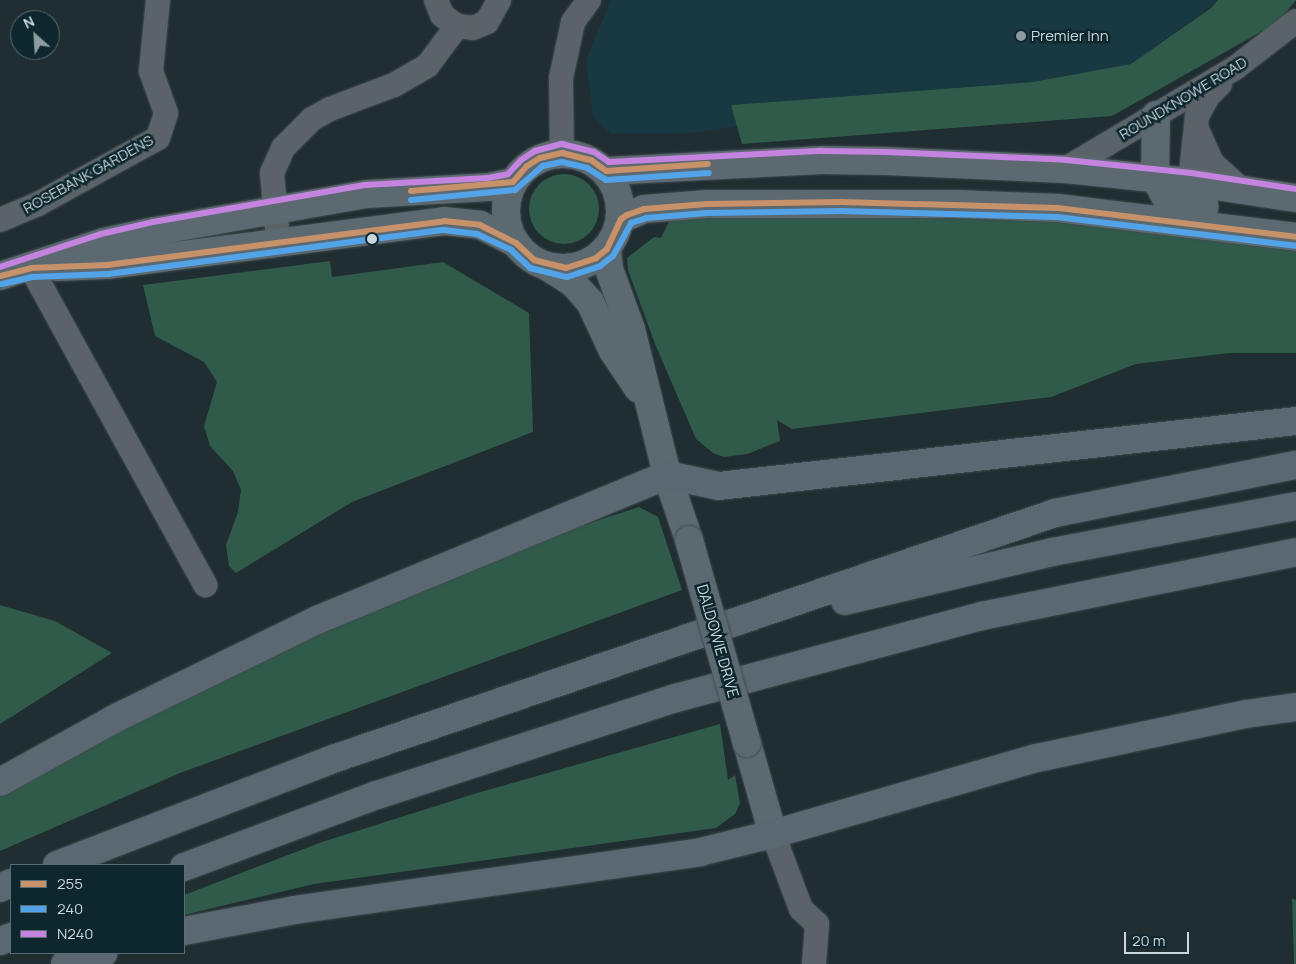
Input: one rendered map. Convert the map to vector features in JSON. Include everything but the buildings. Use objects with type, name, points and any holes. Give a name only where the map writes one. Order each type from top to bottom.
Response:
[{"type":"highway","points":[[0,782],[114,719],[317,620],[667,476],[719,486],[1296,421]]},
{"type":"highway","points":[[60,864],[321,763],[1054,513],[1296,465]]},
{"type":"highway","points":[[444,721],[765,622],[938,577],[1072,548],[1296,506]]},
{"type":"highway","points":[[185,867],[377,795],[676,698],[982,616],[1296,552]]},
{"type":"highway","points":[[185,931],[295,910],[700,852],[773,834],[1037,758],[1246,714],[1296,707]]},
{"type":"highway","points":[[65,964],[100,954]]},
{"type":"main road","points":[[1156,115],[1155,178],[1158,210]]},
{"type":"main road","points":[[546,266],[566,268],[582,265],[607,249],[621,219],[616,187],[606,172],[591,160],[562,153],[540,158],[527,166],[513,182],[506,211],[516,243],[524,253],[572,282],[590,302],[613,351],[646,399]]},
{"type":"main road","points":[[606,172],[822,160],[1065,169],[1190,182],[1296,198]]},
{"type":"main road","points":[[0,276],[31,268],[104,242],[275,209],[367,194],[489,187],[513,182]]},
{"type":"main road","points":[[621,219],[644,209],[707,204],[841,202],[1242,213],[1296,229]]},
{"type":"main road","points":[[1158,210],[1296,237]]},
{"type":"main road","points":[[31,268],[107,265],[278,240],[444,221],[480,225],[516,243]]},
{"type":"main road","name":"DALDOWIE DRIVE","points":[[607,249],[609,269],[631,329],[646,399],[667,476],[689,540],[773,834]]},
{"type":"street","name":"ROSEBANK GARDENS","points":[[0,220],[38,204],[158,138],[166,114],[151,71],[158,0]]},
{"type":"street","points":[[436,0],[442,15],[457,26],[473,28],[487,22],[499,0]]},
{"type":"street","points":[[562,153],[560,78],[573,22],[589,0]]},
{"type":"street","name":"ROUNDKNOWE ROAD","points":[[1065,169],[1235,68],[1296,20]]},
{"type":"street","points":[[278,240],[272,173],[275,162],[296,133],[330,109],[413,76],[441,50],[457,26]]},
{"type":"street","points":[[1158,210],[1190,182],[1196,126],[1208,96],[1235,68]]},
{"type":"street","points":[[1196,126],[1212,163],[1241,189]]},
{"type":"street","points":[[31,268],[205,585]]},
{"type":"street","points":[[773,834],[802,909],[818,924],[814,964]]},
{"type":"shaded area","points":[[611,0],[1218,1],[1132,64],[1033,82],[731,105],[737,126],[683,134],[611,134],[593,116],[586,60]]},
{"type":"green space","points":[[1218,0],[1296,0],[1278,22],[1112,116],[742,144],[731,105],[1033,82],[1131,64],[1211,8]]},
{"type":"green space","points":[[571,174],[584,180],[593,189],[597,195],[599,209],[597,223],[589,234],[578,242],[557,244],[550,242],[539,234],[531,223],[529,202],[531,195],[539,184],[550,176]]},
{"type":"green space","points":[[691,213],[1015,214],[1296,249],[1296,353],[1229,353],[1136,364],[1051,397],[792,429],[777,420],[780,441],[747,454],[724,457],[713,453],[696,439],[655,344],[628,270],[627,258],[654,237],[661,238],[670,219]]},
{"type":"green space","points":[[330,261],[332,277],[443,262],[529,313],[533,432],[352,502],[236,573],[229,566],[226,545],[238,512],[241,490],[233,471],[210,446],[204,426],[217,382],[204,362],[155,336],[143,285]]},
{"type":"green space","points":[[639,507],[658,517],[682,590],[180,773],[0,851],[0,797],[16,786],[249,663],[492,555]]},
{"type":"green space","points":[[0,605],[55,621],[112,653],[0,724]]},
{"type":"green space","points":[[720,724],[728,780],[735,775],[740,803],[735,814],[716,828],[314,884],[185,915],[185,895],[322,842],[477,793]]},
{"type":"green space","points":[[1292,898],[1296,900],[1296,964],[1294,964]]},
{"type":"transit line","name":"N240","points":[[0,267],[101,234],[153,222],[365,185],[488,178],[508,174],[521,160],[535,151],[562,144],[594,152],[609,162],[822,151],[886,152],[1066,160],[1191,173],[1296,189]]},
{"type":"transit line","name":"255","points":[[513,182],[527,166],[540,158],[562,153],[591,160],[606,171]]},
{"type":"transit line","name":"240","points":[[411,200],[515,190],[543,166],[562,162],[587,168],[606,180],[709,173]]},
{"type":"transit line","name":"255","points":[[606,171],[708,164]]},
{"type":"transit line","name":"255","points":[[411,191],[513,182]]},
{"type":"transit line","name":"255","points":[[0,276],[31,268],[107,265],[444,221],[480,225],[516,243],[534,260],[566,268],[596,258],[607,249],[621,219],[627,215],[644,209],[707,204],[841,202],[1058,208],[1296,237]]},
{"type":"transit line","name":"240","points":[[2,284],[32,277],[108,274],[444,230],[477,234],[511,250],[530,268],[567,277],[600,266],[613,256],[631,223],[646,218],[707,213],[841,211],[1057,217],[1295,246]]},
{"type":"place","name":"Premier Inn","points":[[1021,36]]}]
